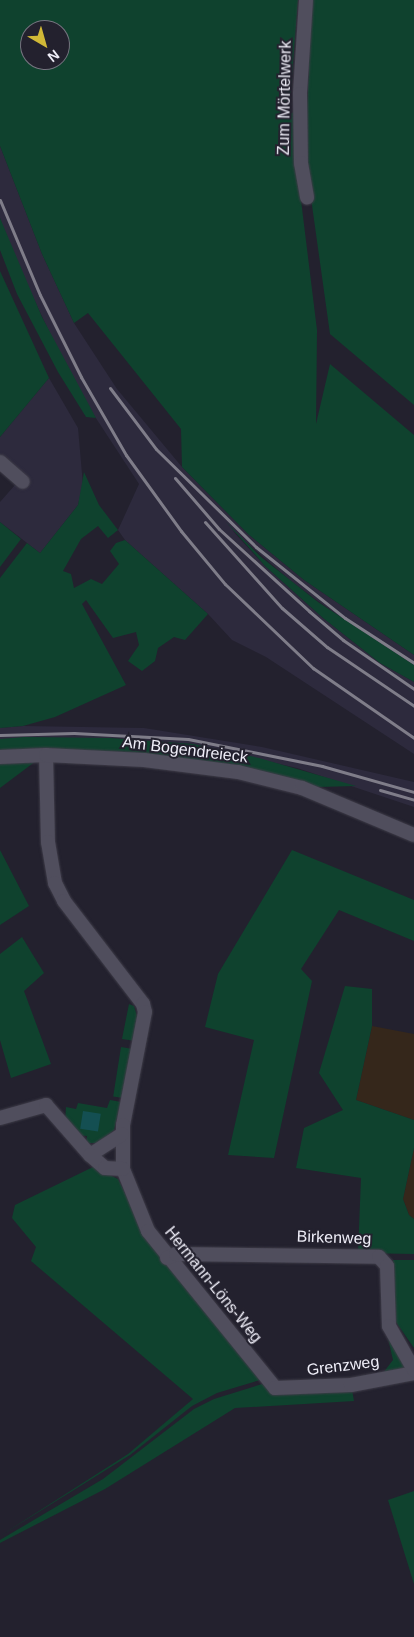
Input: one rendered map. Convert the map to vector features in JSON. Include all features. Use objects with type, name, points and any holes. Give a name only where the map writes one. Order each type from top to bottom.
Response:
[{"type":"street","name":"Zum Mörtelwerk","points":[[306,0],[300,94],[301,163],[307,197]]},
{"type":"street","points":[[0,462],[23,482]]},
{"type":"street","name":"Am Bogendreieck","points":[[0,757],[46,756],[144,760],[238,772],[302,788],[414,835]]},
{"type":"street","name":"Hermann-Löns-Weg","points":[[46,756],[48,842],[55,883],[64,901],[143,1004],[145,1012],[122,1134],[123,1170],[136,1208],[167,1258],[275,1388]]},
{"type":"street","points":[[0,1118],[46,1105],[90,1155],[105,1168],[123,1170]]},
{"type":"street","points":[[90,1155],[122,1134]]},
{"type":"street","name":"Birkenweg","points":[[167,1258],[176,1254],[379,1257],[387,1266],[389,1326],[414,1371]]},
{"type":"street","name":"Grenzweg","points":[[275,1388],[351,1386],[414,1371]]},
{"type":"shaded area","points":[[0,0],[298,0],[289,114],[307,107],[312,0],[414,0],[414,405],[330,334],[310,191],[300,192],[317,330],[316,424],[330,364],[414,435],[414,655],[304,580],[248,534],[182,467],[181,429],[88,313],[74,323],[42,254],[0,146]]},
{"type":"shaded area","points":[[0,146],[42,254],[74,323],[117,389],[182,467],[248,534],[304,580],[414,655],[414,665],[358,630],[292,582],[232,530],[265,566],[323,618],[380,663],[414,682],[414,754],[266,657],[232,640],[208,614],[125,540],[118,530],[139,484],[88,406],[63,361],[9,246],[0,218]]},
{"type":"shaded area","points":[[0,218],[42,317],[96,418],[86,417],[58,372],[17,294],[0,250]]},
{"type":"shaded area","points":[[0,271],[49,378],[0,437]]},
{"type":"shaded area","points":[[49,378],[78,428],[83,485],[78,505],[40,553],[0,522],[0,502],[22,477],[0,459],[0,437]]},
{"type":"shaded area","points":[[84,472],[99,505],[118,530],[108,538],[98,526],[81,539],[63,571],[71,574],[74,588],[91,579],[102,584],[119,564],[110,551],[116,543],[125,540],[208,614],[185,640],[174,637],[158,648],[155,661],[142,671],[128,661],[139,645],[136,632],[113,638],[86,600],[82,604],[126,685],[55,717],[23,726],[0,728],[0,578],[27,543],[40,553],[78,505]]},
{"type":"shaded area","points":[[0,522],[21,539],[0,567]]},
{"type":"shaded area","points":[[226,522],[261,557],[318,602],[414,665],[414,682],[380,663],[323,618],[265,566]]},
{"type":"shaded area","points":[[23,726],[144,728],[262,747],[414,782],[414,807],[297,768],[193,744],[110,738],[0,739],[0,728]]},
{"type":"shaded area","points":[[25,737],[110,738],[193,744],[259,758],[356,786],[318,787],[267,772],[0,752],[0,739]]},
{"type":"shaded area","points":[[0,761],[36,761],[0,788]]},
{"type":"shaded area","points":[[0,850],[29,906],[0,925]]},
{"type":"shaded area","points":[[292,850],[414,900],[414,941],[339,910],[301,969],[312,981],[274,1158],[228,1155],[254,1040],[205,1027],[218,974]]},
{"type":"shaded area","points":[[22,937],[44,973],[24,991],[51,1064],[11,1078],[0,1040],[0,954]]},
{"type":"shaded area","points":[[345,986],[372,989],[372,1026],[356,1100],[414,1120],[414,1148],[403,1199],[409,1215],[414,1219],[414,1254],[358,1253],[361,1178],[296,1168],[304,1128],[343,1110],[319,1073]]},
{"type":"shaded area","points":[[129,1004],[134,1006],[137,1016],[135,1041],[122,1039]]},
{"type":"shaded area","points":[[372,1026],[414,1034],[414,1120],[356,1100]]},
{"type":"shaded area","points":[[121,1047],[133,1049],[125,1098],[113,1096]]},
{"type":"shaded area","points":[[110,1100],[121,1102],[114,1130],[98,1143],[86,1143],[87,1136],[73,1135],[65,1122],[66,1107],[76,1109],[78,1103],[107,1108]]},
{"type":"shaded area","points":[[83,1111],[101,1114],[98,1132],[80,1129]]},
{"type":"shaded area","points":[[414,1148],[414,1219],[409,1215],[403,1199]]},
{"type":"shaded area","points":[[93,1167],[118,1179],[145,1232],[260,1380],[217,1393],[192,1406],[130,1455],[0,1536],[128,1454],[193,1399],[31,1261],[36,1247],[12,1218],[15,1205]]},
{"type":"shaded area","points":[[393,1260],[414,1260],[414,1348],[396,1322]]},
{"type":"shaded area","points":[[386,1330],[407,1369],[383,1373],[393,1360]]},
{"type":"shaded area","points":[[262,1384],[273,1392],[352,1390],[354,1401],[235,1408],[105,1489],[0,1543],[0,1540],[103,1479],[194,1409],[214,1399]]},
{"type":"shaded area","points":[[414,1491],[414,1584],[388,1500]]},
{"type":"railway","points":[[0,200],[40,295],[81,377],[126,455],[181,531],[225,584],[313,668],[414,738]]},
{"type":"railway","points":[[110,388],[156,449],[256,547],[345,618],[414,663]]},
{"type":"railway","points":[[175,478],[219,529],[309,611],[343,640],[414,689]]},
{"type":"railway","points":[[205,522],[282,608],[327,647],[414,706]]},
{"type":"railway","points":[[0,735],[74,733],[188,739],[322,766],[414,792]]},
{"type":"railway","points":[[380,790],[414,800]]}]
